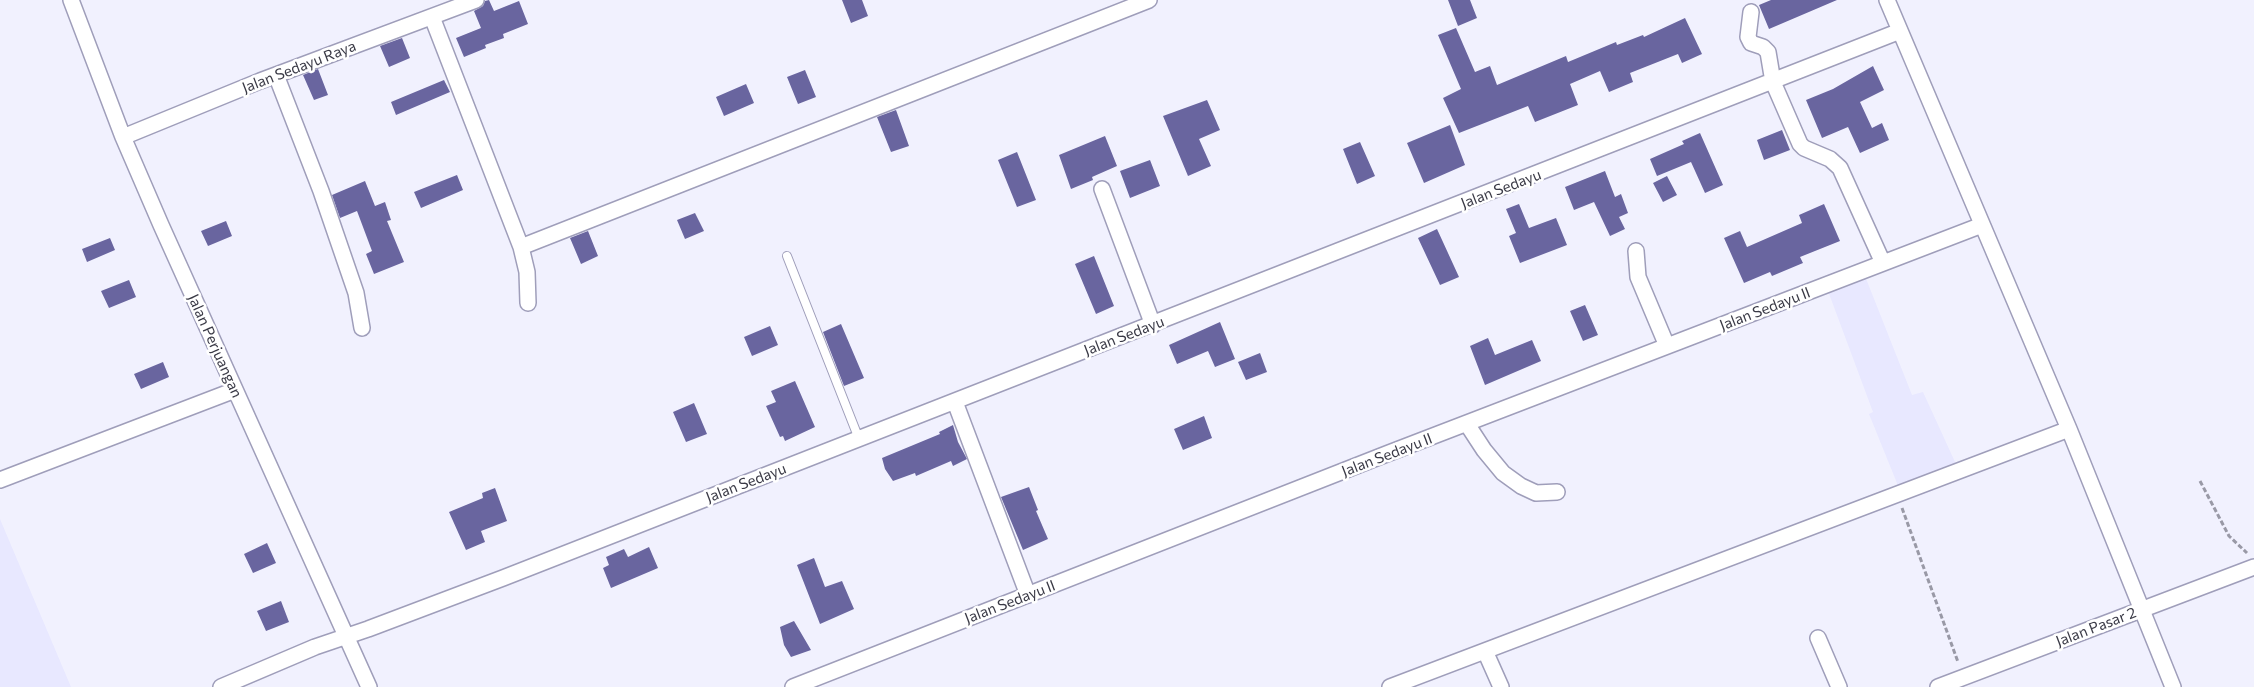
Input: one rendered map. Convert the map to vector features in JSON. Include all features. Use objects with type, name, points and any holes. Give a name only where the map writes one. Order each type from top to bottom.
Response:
[{"type":"street","name":"Jalan Perjuangan","points":[[71,0],[123,137],[369,687]]},
{"type":"street","name":"Jalan Sedayu Raya","points":[[123,137],[276,75],[476,0]]},
{"type":"street","points":[[521,247],[1149,0]]},
{"type":"street","points":[[1886,0],[2069,429],[2139,611],[2173,687]]},
{"type":"street","points":[[1751,12],[1748,37],[1751,43],[1763,47],[1768,52],[1773,82],[1802,147],[1830,159],[1840,168],[1883,263]]},
{"type":"street","points":[[432,17],[521,247],[527,272],[528,304]]},
{"type":"street","name":"Jalan Sedayu","points":[[221,687],[316,647],[955,402],[1900,32]]},
{"type":"street","points":[[276,75],[320,191],[352,283],[361,312],[362,328]]},
{"type":"street","points":[[1102,189],[1153,325]]},
{"type":"street","name":"Jalan Sedayu II","points":[[793,687],[1982,225]]},
{"type":"street","points":[[1636,252],[1638,277],[1667,346]]},
{"type":"street","points":[[0,480],[235,390]]},
{"type":"street","points":[[955,402],[1028,596]]},
{"type":"street","points":[[1467,424],[1484,450],[1503,473],[1521,486],[1536,493],[1557,492]]},
{"type":"street","points":[[1390,687],[2069,429]]},
{"type":"street","name":"Jalan Pasar 2","points":[[1938,687],[2254,567]]},
{"type":"street","points":[[1818,638],[1839,687]]},
{"type":"street","points":[[1485,651],[1501,687]]},
{"type":"lane","points":[[787,256],[859,439]]},
{"type":"path","points":[[2200,481],[2229,536],[2254,557]]},
{"type":"path","points":[[1897,495],[1963,677]]},
{"type":"shaded area","points":[[1865,276],[1912,395],[1923,392],[1961,475],[1903,498],[1869,414],[1873,412],[1828,291]]},
{"type":"shaded area","points":[[0,519],[71,687],[0,687]]},
{"type":"building","points":[[489,0],[494,11],[519,1],[528,24],[503,34],[504,38],[485,45],[486,48],[464,57],[456,38],[481,28],[474,11],[483,6],[485,1]]},
{"type":"building","points":[[842,0],[862,0],[868,16],[851,23]]},
{"type":"building","points":[[1448,0],[1470,0],[1477,18],[1458,26]]},
{"type":"building","points":[[1771,0],[1837,0],[1769,29],[1759,5]]},
{"type":"building","points":[[1685,18],[1702,54],[1682,63],[1678,54],[1630,73],[1633,82],[1609,92],[1600,71],[1570,84],[1578,105],[1535,122],[1528,106],[1459,133],[1443,98],[1461,89],[1438,35],[1456,28],[1475,72],[1490,66],[1497,85],[1566,56],[1568,62],[1616,42],[1617,45],[1643,35],[1644,37]]},
{"type":"building","points":[[402,38],[410,58],[389,67],[380,46]]},
{"type":"building","points":[[1873,66],[1884,90],[1860,102],[1872,128],[1882,123],[1889,140],[1860,153],[1848,127],[1822,138],[1806,100],[1833,89]]},
{"type":"building","points":[[318,69],[328,95],[314,100],[303,75]]},
{"type":"building","points":[[805,70],[816,97],[798,104],[787,77]]},
{"type":"building","points":[[444,80],[450,92],[396,115],[391,102]]},
{"type":"building","points":[[746,84],[754,103],[724,116],[716,97]]},
{"type":"building","points":[[1207,100],[1220,130],[1199,139],[1211,166],[1188,176],[1163,116]]},
{"type":"building","points":[[896,110],[909,146],[891,152],[877,117]]},
{"type":"building","points":[[1450,125],[1465,165],[1424,183],[1407,143]]},
{"type":"building","points":[[1782,130],[1790,150],[1764,160],[1757,140]]},
{"type":"building","points":[[1700,133],[1723,185],[1705,193],[1691,162],[1657,176],[1650,159],[1684,144],[1682,141]]},
{"type":"building","points":[[1105,136],[1117,166],[1092,177],[1093,180],[1071,189],[1059,155]]},
{"type":"building","points":[[1360,142],[1375,176],[1357,184],[1343,149]]},
{"type":"building","points":[[1017,152],[1036,200],[1017,207],[998,160]]},
{"type":"building","points":[[1150,160],[1160,186],[1130,198],[1120,171]]},
{"type":"building","points":[[1605,171],[1615,197],[1621,194],[1628,213],[1619,217],[1625,229],[1610,236],[1594,202],[1574,210],[1565,187]]},
{"type":"building","points":[[457,175],[463,190],[421,208],[414,192]]},
{"type":"building","points":[[1667,176],[1677,195],[1663,202],[1653,183]]},
{"type":"building","points":[[365,181],[375,206],[385,202],[391,220],[387,221],[404,262],[374,274],[366,254],[372,251],[357,211],[340,218],[332,195]]},
{"type":"building","points":[[1519,204],[1529,228],[1556,218],[1567,245],[1520,263],[1509,236],[1516,233],[1506,209]]},
{"type":"building","points":[[1824,204],[1840,241],[1800,257],[1803,263],[1772,276],[1770,272],[1744,283],[1724,238],[1740,231],[1747,247],[1802,223],[1799,215]]},
{"type":"building","points":[[695,213],[704,231],[685,239],[677,220]]},
{"type":"building","points":[[226,221],[232,236],[208,246],[201,231]]},
{"type":"building","points":[[1437,229],[1459,277],[1440,285],[1418,238]]},
{"type":"building","points":[[588,231],[598,256],[581,264],[570,238]]},
{"type":"building","points":[[110,238],[115,250],[87,262],[82,249]]},
{"type":"building","points":[[1094,256],[1114,306],[1096,314],[1075,264]]},
{"type":"building","points":[[129,280],[136,297],[109,308],[101,291]]},
{"type":"building","points":[[1585,305],[1598,335],[1583,341],[1570,311]]},
{"type":"building","points":[[1220,322],[1235,359],[1215,367],[1208,351],[1177,364],[1169,345]]},
{"type":"building","points":[[841,324],[864,378],[844,386],[823,332]]},
{"type":"building","points":[[770,326],[778,345],[752,356],[744,337]]},
{"type":"building","points":[[1488,338],[1495,355],[1532,340],[1541,361],[1485,385],[1470,346]]},
{"type":"building","points":[[1260,353],[1267,372],[1246,380],[1238,362]]},
{"type":"building","points":[[163,362],[169,377],[141,389],[134,374]]},
{"type":"building","points":[[795,381],[815,427],[785,441],[783,436],[780,437],[766,406],[776,402],[771,391]]},
{"type":"building","points":[[694,403],[707,434],[686,442],[673,412]]},
{"type":"building","points":[[1204,416],[1212,438],[1183,450],[1174,429]]},
{"type":"building","points":[[953,425],[958,442],[967,459],[953,466],[951,461],[916,476],[915,473],[893,481],[885,469],[882,458],[940,434],[939,432]]},
{"type":"building","points":[[1029,487],[1038,510],[1036,511],[1048,539],[1023,550],[1001,497]]},
{"type":"building","points":[[495,488],[507,521],[481,531],[485,542],[466,550],[449,512],[483,498],[482,493]]},
{"type":"building","points":[[267,543],[276,563],[253,573],[244,554]]},
{"type":"building","points":[[649,547],[658,568],[611,588],[603,568],[609,565],[606,557],[624,549],[628,557]]},
{"type":"building","points":[[814,558],[825,587],[842,581],[854,609],[820,624],[797,565]]},
{"type":"building","points":[[281,601],[289,622],[266,631],[257,611]]},
{"type":"building","points":[[794,621],[811,650],[791,657],[784,645],[780,627]]}]
